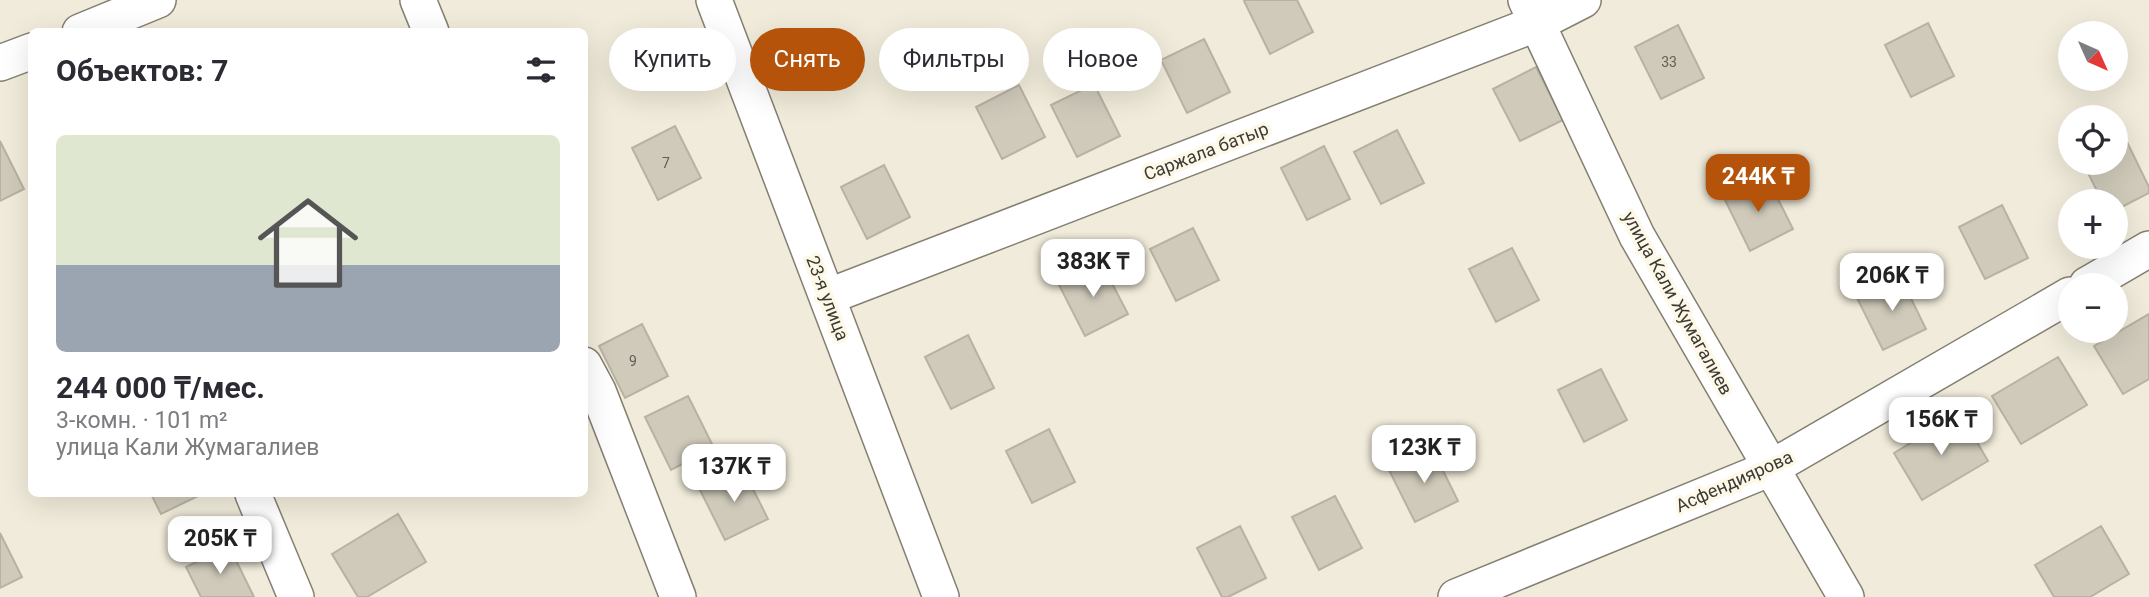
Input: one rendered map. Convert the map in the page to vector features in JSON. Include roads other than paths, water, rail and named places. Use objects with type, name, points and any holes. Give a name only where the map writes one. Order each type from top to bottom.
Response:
[{"type":"street","points":[[90,28],[158,0]]},
{"type":"street","points":[[418,0],[429,28]]},
{"type":"street","name":"23-я улица","points":[[714,0],[941,597]]},
{"type":"street","name":"Саржала батыр","points":[[827,298],[1532,12],[1583,0]]},
{"type":"street","name":"улица Кали Жумагалиев","points":[[1532,12],[1637,236],[1771,468],[1854,594]]},
{"type":"street","points":[[0,63],[28,52]]},
{"type":"street","points":[[2108,273],[2149,249]]},
{"type":"street","name":"Асфендиярова","points":[[1456,597],[1771,468],[2058,302]]},
{"type":"street","points":[[588,372],[598,391],[678,597]]},
{"type":"street","points":[[254,497],[296,597]]}]
